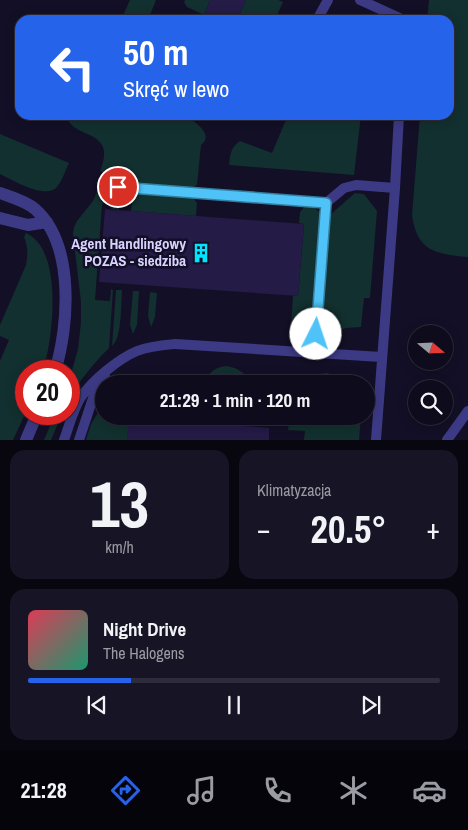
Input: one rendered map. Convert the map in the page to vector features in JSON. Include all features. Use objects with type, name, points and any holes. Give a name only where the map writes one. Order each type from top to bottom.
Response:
[{"type":"street","points":[[0,193],[34,208],[46,222],[57,241],[66,300],[62,345],[58,360]]},
{"type":"street","points":[[0,218],[28,225],[46,222]]},
{"type":"street","points":[[26,440],[32,425]]},
{"type":"lane","points":[[320,15],[328,0]]},
{"type":"lane","points":[[360,0],[393,15]]},
{"type":"lane","points":[[376,440],[399,120]]},
{"type":"lane","points":[[118,187],[326,203],[344,188],[356,185],[395,188]]},
{"type":"lane","points":[[314,353],[326,203]]},
{"type":"lane","points":[[64,440],[74,411],[81,398],[93,383],[123,359],[138,351],[156,346],[175,344],[381,357]]},
{"type":"lane","points":[[79,440],[93,398],[108,371]]},
{"type":"lane","points":[[448,440],[468,412]]},
{"type":"green space","points":[[130,0],[156,0],[150,15],[123,15]]},
{"type":"green space","points":[[185,0],[210,0],[204,15],[187,7],[184,2]]},
{"type":"green space","points":[[246,0],[278,0],[283,2],[277,15],[239,15]]},
{"type":"green space","points":[[429,0],[468,0],[468,257],[437,252],[423,243],[414,227],[412,215],[420,120],[454,120],[454,15],[428,15]]},
{"type":"green space","points":[[68,120],[192,120],[202,128],[206,137],[201,145],[197,185],[191,188],[108,182],[108,190],[116,191],[116,195],[120,198],[119,210],[111,209],[112,195],[108,194],[108,199],[102,205],[95,300],[110,301],[111,289],[113,290],[109,348],[80,382],[80,360],[75,360],[81,322],[81,302],[73,234],[77,221],[93,201],[105,173],[100,171],[104,157],[103,147],[92,136],[76,129]]},
{"type":"green space","points":[[286,120],[360,120],[354,175],[229,165],[232,151],[240,141],[272,153]]},
{"type":"green space","points":[[0,134],[69,163],[62,180],[56,188],[51,191],[36,190],[0,174]]},
{"type":"green space","points":[[136,193],[193,198],[197,203],[196,216],[131,211],[133,196]]},
{"type":"green space","points":[[355,193],[364,194],[377,211],[370,298],[364,298],[361,327],[346,328],[332,333],[321,321],[331,214]]},
{"type":"green space","points":[[305,206],[314,207],[320,213],[311,320],[297,333],[291,327],[293,296],[298,296],[304,224],[299,223],[300,212]]},
{"type":"green space","points":[[26,233],[38,242],[46,257],[51,276],[52,318],[50,338],[46,360],[15,360],[15,425],[20,425],[13,440],[0,440],[0,361],[9,340],[0,336],[0,325],[26,265],[27,251],[24,237]]},
{"type":"green space","points":[[116,290],[122,290],[121,312],[118,336],[112,346]]},
{"type":"green space","points":[[133,291],[139,291],[137,325],[133,334],[130,325]]},
{"type":"green space","points":[[150,292],[157,293],[155,317],[151,327],[148,316]]},
{"type":"green space","points":[[227,366],[235,368],[245,375],[209,375],[219,368]]},
{"type":"green space","points":[[327,373],[334,375],[316,375]]},
{"type":"green space","points":[[95,418],[95,425],[142,425],[127,440],[86,440]]},
{"type":"green space","points":[[50,425],[57,425],[51,440],[44,440]]},
{"type":"green space","points":[[289,425],[360,425],[359,440],[304,440],[305,431],[288,430]]},
{"type":"building","points":[[210,0],[246,0],[239,15],[204,15]]},
{"type":"building","name":"Agent Handlingowy POZAS - siedziba","points":[[105,209],[304,224],[298,296],[99,282]]},
{"type":"building","points":[[128,425],[231,425],[269,428],[269,440],[127,440]]},
{"type":"place","name":"Agent Handlingowy POZAS - siedziba","points":[[201,253]]},
{"type":"route","points":[[118,187],[326,203],[316,334]]}]
